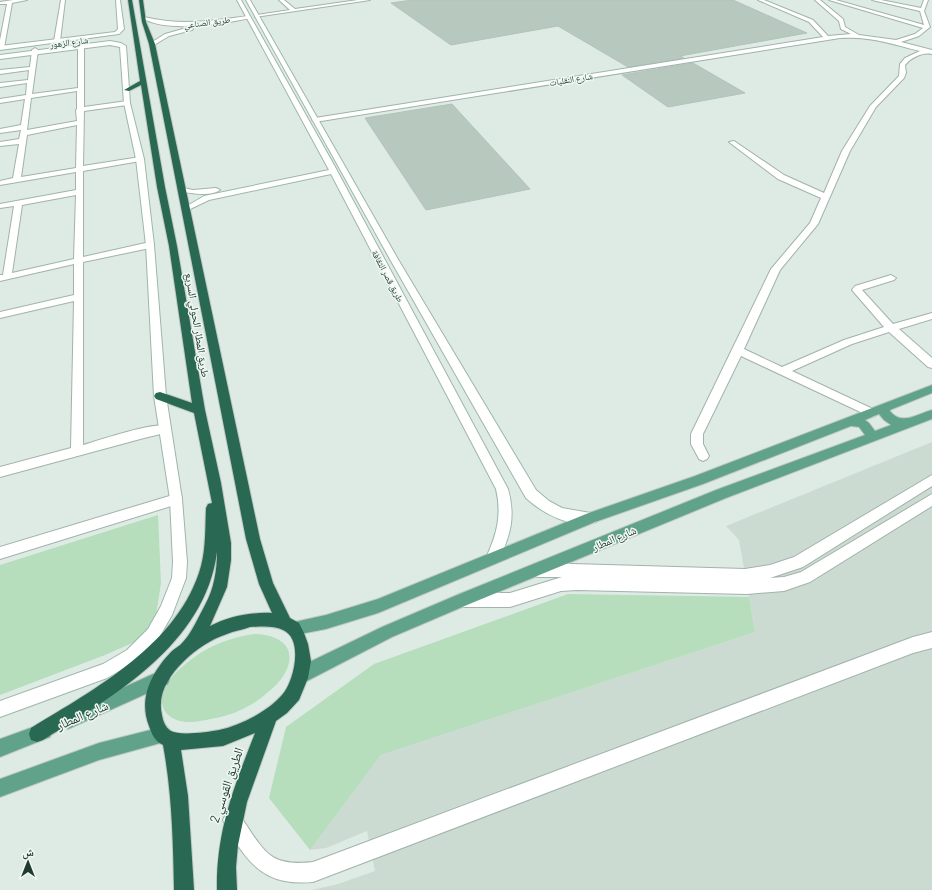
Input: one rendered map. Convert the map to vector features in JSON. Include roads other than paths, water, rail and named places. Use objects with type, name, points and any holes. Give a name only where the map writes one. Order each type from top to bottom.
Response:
[{"type":"highway","name":"طريق المطار الحولي السريع","points":[[130,0],[135,26],[131,41],[172,185],[173,246],[199,410],[215,483],[224,543],[220,588],[211,609],[189,647]]},
{"type":"highway","name":"طريق المطار الحولي السريع","points":[[141,0],[144,18],[152,44],[163,101],[168,169],[172,185],[186,209],[257,555],[270,594],[290,626]]},
{"type":"highway","points":[[127,90],[143,82]]},
{"type":"highway","points":[[160,396],[199,410]]},
{"type":"highway","points":[[37,734],[104,692],[140,666],[163,642],[180,621],[193,602],[208,566],[211,548],[215,483]]},
{"type":"highway","points":[[166,737],[192,741],[219,738],[268,717],[287,701],[297,687],[301,675],[302,652],[301,642],[290,626],[268,620],[250,620],[223,627],[189,647],[178,656],[154,691],[152,703],[158,728],[166,737],[177,775],[180,798],[184,890]]},
{"type":"highway","name":"الطريق القوسي 2","points":[[227,890],[226,854],[232,820],[268,717]]},
{"type":"main road","points":[[290,626],[326,622],[378,606],[591,518],[700,480],[932,389]]},
{"type":"main road","points":[[885,407],[884,412],[889,418],[897,423],[905,424]]},
{"type":"main road","name":"شارع المطار","points":[[301,675],[387,632],[462,600],[721,494],[932,414]]},
{"type":"main road","points":[[849,422],[854,421],[864,425],[870,431],[871,438]]},
{"type":"main road","name":"شارع المطار","points":[[0,748],[102,707],[162,678]]},
{"type":"main road","points":[[0,788],[94,751],[117,744],[166,737]]},
{"type":"street","points":[[0,2],[25,0]]},
{"type":"street","points":[[61,42],[63,0]]},
{"type":"street","points":[[1,52],[119,32],[121,29],[118,0]]},
{"type":"street","name":"طريق قصر الثقافة","points":[[239,0],[251,15],[315,120],[408,284],[531,494],[550,510],[577,518],[591,518]]},
{"type":"street","points":[[281,0],[293,10]]},
{"type":"street","name":"طريق الصناعي","points":[[144,18],[165,23],[186,25],[368,0]]},
{"type":"street","points":[[760,0],[811,21],[827,38]]},
{"type":"street","points":[[817,0],[841,20],[844,28],[861,36],[896,42],[911,48],[928,51]]},
{"type":"street","points":[[831,0],[928,27]]},
{"type":"street","points":[[874,0],[923,10]]},
{"type":"street","points":[[249,1],[251,15]]},
{"type":"street","points":[[920,1],[926,1],[923,10],[928,27]]},
{"type":"street","points":[[1,52],[10,2]]},
{"type":"street","name":"طريق الصناعي","points":[[152,44],[167,35],[184,30],[251,15]]},
{"type":"street","name":"شارع الزهور","points":[[33,50],[61,42],[119,35],[131,31],[135,26]]},
{"type":"street","points":[[896,42],[917,36],[928,27]]},
{"type":"street","name":"شارع النقليات","points":[[315,120],[827,38],[861,36]]},
{"type":"street","name":"شارع الزهور","points":[[81,46],[131,41]]},
{"type":"street","name":"طريق قصر الثقافة","points":[[266,41],[502,488],[506,504],[507,521],[502,538],[493,558]]},
{"type":"street","points":[[0,709],[107,670],[132,655],[153,634],[167,610],[179,578],[180,562],[176,499],[160,396],[150,245],[140,159],[127,103],[122,45],[113,43],[1,52]]},
{"type":"street","points":[[77,451],[79,123],[81,46]]},
{"type":"street","points":[[17,180],[31,81],[33,50]]},
{"type":"street","points":[[703,456],[697,444],[697,434],[776,269],[814,224],[846,151],[873,106],[902,77],[902,65],[904,61],[928,51]]},
{"type":"street","points":[[0,72],[32,68]]},
{"type":"street","points":[[7,71],[2,85],[31,81]]},
{"type":"street","points":[[0,101],[80,89]]},
{"type":"street","points":[[80,110],[127,103]]},
{"type":"street","points":[[0,131],[24,130],[79,123]]},
{"type":"street","points":[[0,144],[22,141]]},
{"type":"street","points":[[732,142],[781,177],[826,197]]},
{"type":"street","points":[[0,183],[140,159]]},
{"type":"street","points":[[186,209],[204,195],[332,168]]},
{"type":"street","points":[[172,185],[204,195]]},
{"type":"street","points":[[0,206],[79,192]]},
{"type":"street","points":[[18,203],[4,277],[150,245]]},
{"type":"street","points":[[891,278],[858,288],[857,290],[891,328],[932,364]]},
{"type":"street","points":[[0,315],[78,297]]},
{"type":"street","points":[[782,371],[848,342],[932,316]]},
{"type":"street","points":[[738,350],[871,413]]},
{"type":"street","points":[[0,472],[144,433],[165,429]]},
{"type":"street","points":[[538,570],[746,576],[770,572],[798,562],[932,480]]},
{"type":"street","points":[[0,553],[176,499]]},
{"type":"street","points":[[462,600],[510,600],[569,583],[747,587],[784,584],[805,577],[932,499]]},
{"type":"street","points":[[232,820],[260,860],[269,866],[290,873],[301,874],[313,872],[913,645],[932,640]]}]
